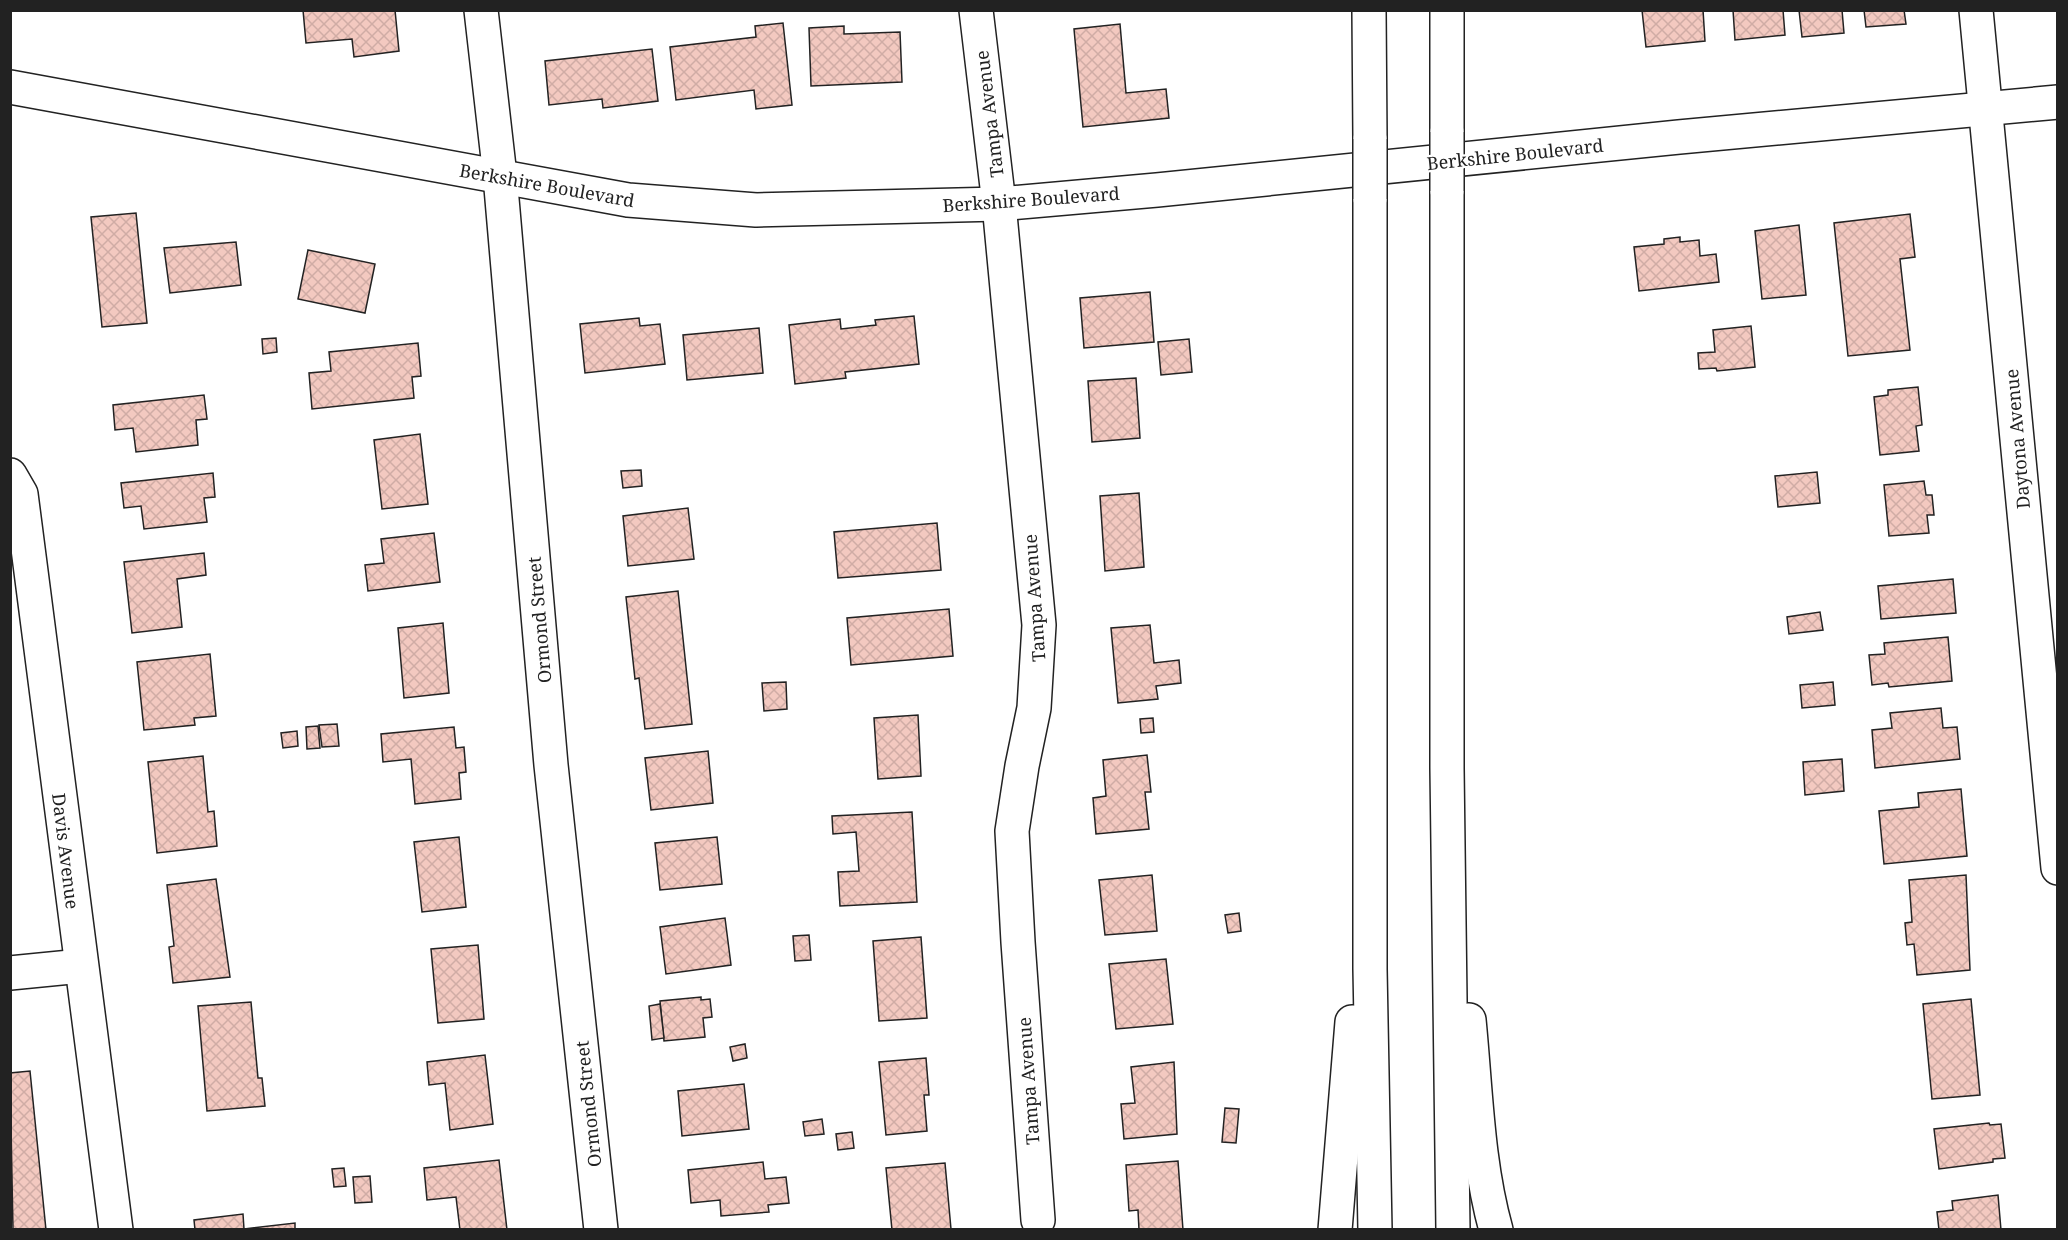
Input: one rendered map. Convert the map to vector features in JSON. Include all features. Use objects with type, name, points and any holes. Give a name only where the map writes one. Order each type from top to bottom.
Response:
[{"type":"main road","name":"Ormond Street","points":[[481,10],[500,176],[551,765],[601,1230]]},
{"type":"main road","name":"Tampa Avenue","points":[[976,10],[999,204],[1039,625],[1035,708],[1020,775],[1012,831],[1038,1220]]},
{"type":"main road","points":[[1370,10],[1370,969],[1375,1230]]},
{"type":"main road","points":[[1447,10],[1447,768],[1453,1230]]},
{"type":"main road","name":"Daytona Avenue","points":[[1976,10],[2058,868]]},
{"type":"main road","name":"Berkshire Boulevard","points":[[10,87],[628,200],[702,208],[821,210],[999,204],[1262,181],[1679,137],[2058,102]]},
{"type":"main road","name":"Davis Avenue","points":[[10,475],[21,494],[116,1230]]},
{"type":"main road","points":[[1447,768],[1481,1153],[1488,1201],[1496,1230]]},
{"type":"main road","points":[[1335,1230],[1370,772]]},
{"type":"main road","points":[[10,973],[81,966]]},
{"type":"building","points":[[303,10],[395,10],[399,51],[354,57],[352,39],[306,43]]},
{"type":"building","points":[[1642,10],[1703,10],[1705,41],[1646,47]]},
{"type":"building","points":[[1733,10],[1783,10],[1785,35],[1735,40]]},
{"type":"building","points":[[1799,10],[1842,10],[1844,33],[1802,37]]},
{"type":"building","points":[[1864,10],[1904,10],[1906,24],[1866,27]]},
{"type":"building","points":[[783,23],[792,105],[756,109],[754,90],[676,100],[670,47],[756,37],[755,26]]},
{"type":"building","points":[[1120,24],[1126,93],[1166,89],[1169,118],[1083,127],[1074,29]]},
{"type":"building","points":[[844,26],[844,34],[900,32],[902,82],[811,86],[809,28]]},
{"type":"building","points":[[652,49],[658,101],[603,108],[602,99],[549,105],[545,61]]},
{"type":"building","points":[[136,213],[147,323],[102,327],[91,217]]},
{"type":"building","points":[[1910,214],[1915,257],[1900,259],[1910,350],[1848,356],[1834,223]]},
{"type":"building","points":[[1799,225],[1806,295],[1762,299],[1755,231]]},
{"type":"building","points":[[1680,237],[1680,242],[1699,240],[1700,256],[1716,254],[1719,282],[1639,291],[1634,247],[1664,244],[1664,239]]},
{"type":"building","points":[[236,242],[241,285],[170,293],[164,248]]},
{"type":"building","points":[[308,250],[375,264],[365,313],[298,299]]},
{"type":"building","points":[[1150,292],[1154,342],[1084,348],[1080,298]]},
{"type":"building","points":[[914,316],[919,364],[845,372],[846,378],[795,384],[789,325],[840,319],[841,329],[876,325],[875,320]]},
{"type":"building","points":[[639,318],[640,326],[660,324],[665,364],[585,373],[580,324]]},
{"type":"building","points":[[1751,326],[1755,367],[1717,371],[1716,368],[1699,369],[1698,353],[1715,352],[1713,330]]},
{"type":"building","points":[[759,328],[763,373],[687,380],[683,335]]},
{"type":"building","points":[[276,338],[277,352],[263,354],[262,339]]},
{"type":"building","points":[[1189,339],[1192,372],[1161,375],[1158,342]]},
{"type":"building","points":[[418,343],[421,376],[412,377],[414,398],[312,409],[309,373],[331,371],[329,352]]},
{"type":"building","points":[[1136,378],[1140,438],[1092,442],[1088,381]]},
{"type":"building","points":[[1918,387],[1922,425],[1916,426],[1919,451],[1880,455],[1874,397],[1888,395],[1888,390]]},
{"type":"building","points":[[204,395],[207,419],[196,420],[198,445],[136,452],[133,428],[115,430],[113,405]]},
{"type":"building","points":[[420,434],[428,504],[382,509],[374,440]]},
{"type":"building","points":[[641,470],[642,486],[623,488],[621,471]]},
{"type":"building","points":[[1817,472],[1820,503],[1778,507],[1775,476]]},
{"type":"building","points":[[213,473],[215,497],[204,498],[207,522],[144,529],[141,506],[124,508],[121,483]]},
{"type":"building","points":[[1924,481],[1926,495],[1932,495],[1934,515],[1927,515],[1929,533],[1889,536],[1884,485]]},
{"type":"building","points":[[1139,493],[1144,567],[1105,571],[1100,496]]},
{"type":"building","points":[[688,508],[694,559],[628,566],[623,516]]},
{"type":"building","points":[[937,523],[941,570],[838,578],[834,532]]},
{"type":"building","points":[[434,533],[440,582],[368,591],[365,565],[384,563],[381,539]]},
{"type":"building","points":[[204,553],[206,575],[177,579],[182,627],[132,633],[124,562]]},
{"type":"building","points":[[1953,579],[1956,613],[1881,619],[1878,586]]},
{"type":"building","points":[[678,591],[692,724],[645,729],[639,678],[635,679],[626,597]]},
{"type":"building","points":[[949,609],[953,656],[851,665],[847,618]]},
{"type":"building","points":[[1820,612],[1823,630],[1789,634],[1787,617]]},
{"type":"building","points":[[443,623],[449,693],[404,698],[398,628]]},
{"type":"building","points":[[1150,625],[1154,663],[1179,660],[1181,683],[1156,686],[1158,699],[1118,703],[1111,628]]},
{"type":"building","points":[[1948,637],[1952,681],[1889,687],[1888,683],[1872,685],[1869,655],[1885,654],[1884,643]]},
{"type":"building","points":[[210,654],[216,716],[194,718],[195,725],[144,730],[137,662]]},
{"type":"building","points":[[786,682],[787,709],[764,711],[762,683]]},
{"type":"building","points":[[1833,682],[1835,705],[1802,708],[1800,685]]},
{"type":"building","points":[[1941,708],[1943,728],[1957,727],[1960,759],[1875,768],[1872,730],[1892,728],[1890,713]]},
{"type":"building","points":[[918,715],[921,776],[878,779],[874,718]]},
{"type":"building","points":[[1153,718],[1154,732],[1141,733],[1140,719]]},
{"type":"building","points":[[337,724],[339,746],[322,747],[319,725]]},
{"type":"building","points":[[318,726],[320,748],[307,749],[306,727]]},
{"type":"building","points":[[454,727],[456,748],[464,747],[466,772],[459,773],[461,799],[415,804],[411,759],[383,762],[381,734]]},
{"type":"building","points":[[297,731],[298,746],[283,748],[281,733]]},
{"type":"building","points":[[708,751],[713,803],[651,810],[645,758]]},
{"type":"building","points":[[1147,755],[1151,792],[1145,792],[1149,829],[1096,834],[1093,798],[1106,796],[1103,760]]},
{"type":"building","points":[[203,756],[208,812],[214,811],[217,846],[157,853],[148,762]]},
{"type":"building","points":[[1842,759],[1844,791],[1805,795],[1803,762]]},
{"type":"building","points":[[1961,789],[1967,856],[1884,864],[1879,811],[1919,807],[1918,793]]},
{"type":"building","points":[[912,812],[917,902],[840,906],[838,872],[859,871],[856,832],[833,834],[832,816]]},
{"type":"building","points":[[459,837],[466,907],[422,912],[414,842]]},
{"type":"building","points":[[717,837],[722,884],[660,890],[655,843]]},
{"type":"building","points":[[1152,875],[1157,931],[1105,935],[1099,880]]},
{"type":"building","points":[[1966,875],[1970,970],[1917,975],[1914,944],[1907,945],[1905,923],[1912,922],[1909,880]]},
{"type":"building","points":[[216,879],[230,977],[173,983],[169,947],[174,946],[167,885]]},
{"type":"building","points":[[1239,913],[1241,931],[1228,933],[1225,915]]},
{"type":"building","points":[[725,918],[731,965],[666,974],[660,927]]},
{"type":"building","points":[[809,935],[811,960],[795,961],[793,936]]},
{"type":"building","points":[[921,937],[927,1018],[879,1021],[873,941]]},
{"type":"building","points":[[478,945],[484,1019],[438,1023],[431,949]]},
{"type":"building","points":[[1166,959],[1173,1024],[1116,1029],[1109,964]]},
{"type":"building","points":[[701,997],[701,1000],[710,999],[712,1017],[703,1018],[705,1037],[664,1041],[660,1001]]},
{"type":"building","points":[[1971,999],[1980,1095],[1932,1099],[1923,1004]]},
{"type":"building","points":[[251,1002],[258,1078],[262,1078],[265,1106],[207,1111],[198,1006]]},
{"type":"building","points":[[660,1004],[664,1038],[652,1040],[649,1006]]},
{"type":"building","points":[[745,1044],[747,1058],[733,1061],[730,1047]]},
{"type":"building","points":[[485,1055],[493,1124],[450,1130],[445,1083],[429,1085],[427,1062]]},
{"type":"building","points":[[926,1058],[929,1095],[924,1095],[927,1131],[886,1135],[879,1062]]},
{"type":"building","points":[[1174,1062],[1177,1134],[1124,1139],[1121,1104],[1135,1103],[1131,1067]]},
{"type":"building","points":[[30,1071],[46,1230],[13,1230],[10,1073]]},
{"type":"building","points":[[744,1084],[749,1129],[682,1136],[678,1091]]},
{"type":"building","points":[[1225,1108],[1239,1109],[1236,1143],[1222,1142]]},
{"type":"building","points":[[822,1119],[824,1134],[805,1136],[803,1122]]},
{"type":"building","points":[[1989,1123],[1990,1125],[2001,1124],[2005,1158],[1993,1159],[1993,1162],[1939,1169],[1934,1129]]},
{"type":"building","points":[[852,1132],[854,1148],[838,1150],[836,1134]]},
{"type":"building","points":[[499,1160],[507,1230],[460,1230],[456,1197],[427,1200],[424,1168]]},
{"type":"building","points":[[1178,1161],[1183,1230],[1139,1230],[1138,1210],[1129,1211],[1126,1165]]},
{"type":"building","points":[[763,1162],[765,1179],[786,1177],[789,1203],[768,1205],[769,1212],[721,1216],[720,1200],[691,1203],[688,1170]]},
{"type":"building","points":[[945,1163],[951,1229],[892,1230],[886,1168]]},
{"type":"building","points":[[344,1168],[346,1186],[334,1187],[332,1169]]},
{"type":"building","points":[[370,1176],[372,1202],[355,1203],[353,1177]]},
{"type":"building","points":[[1998,1195],[2001,1230],[1939,1230],[1937,1212],[1953,1210],[1952,1201]]},
{"type":"building","points":[[243,1214],[244,1229],[295,1223],[295,1230],[195,1230],[194,1220]]}]
